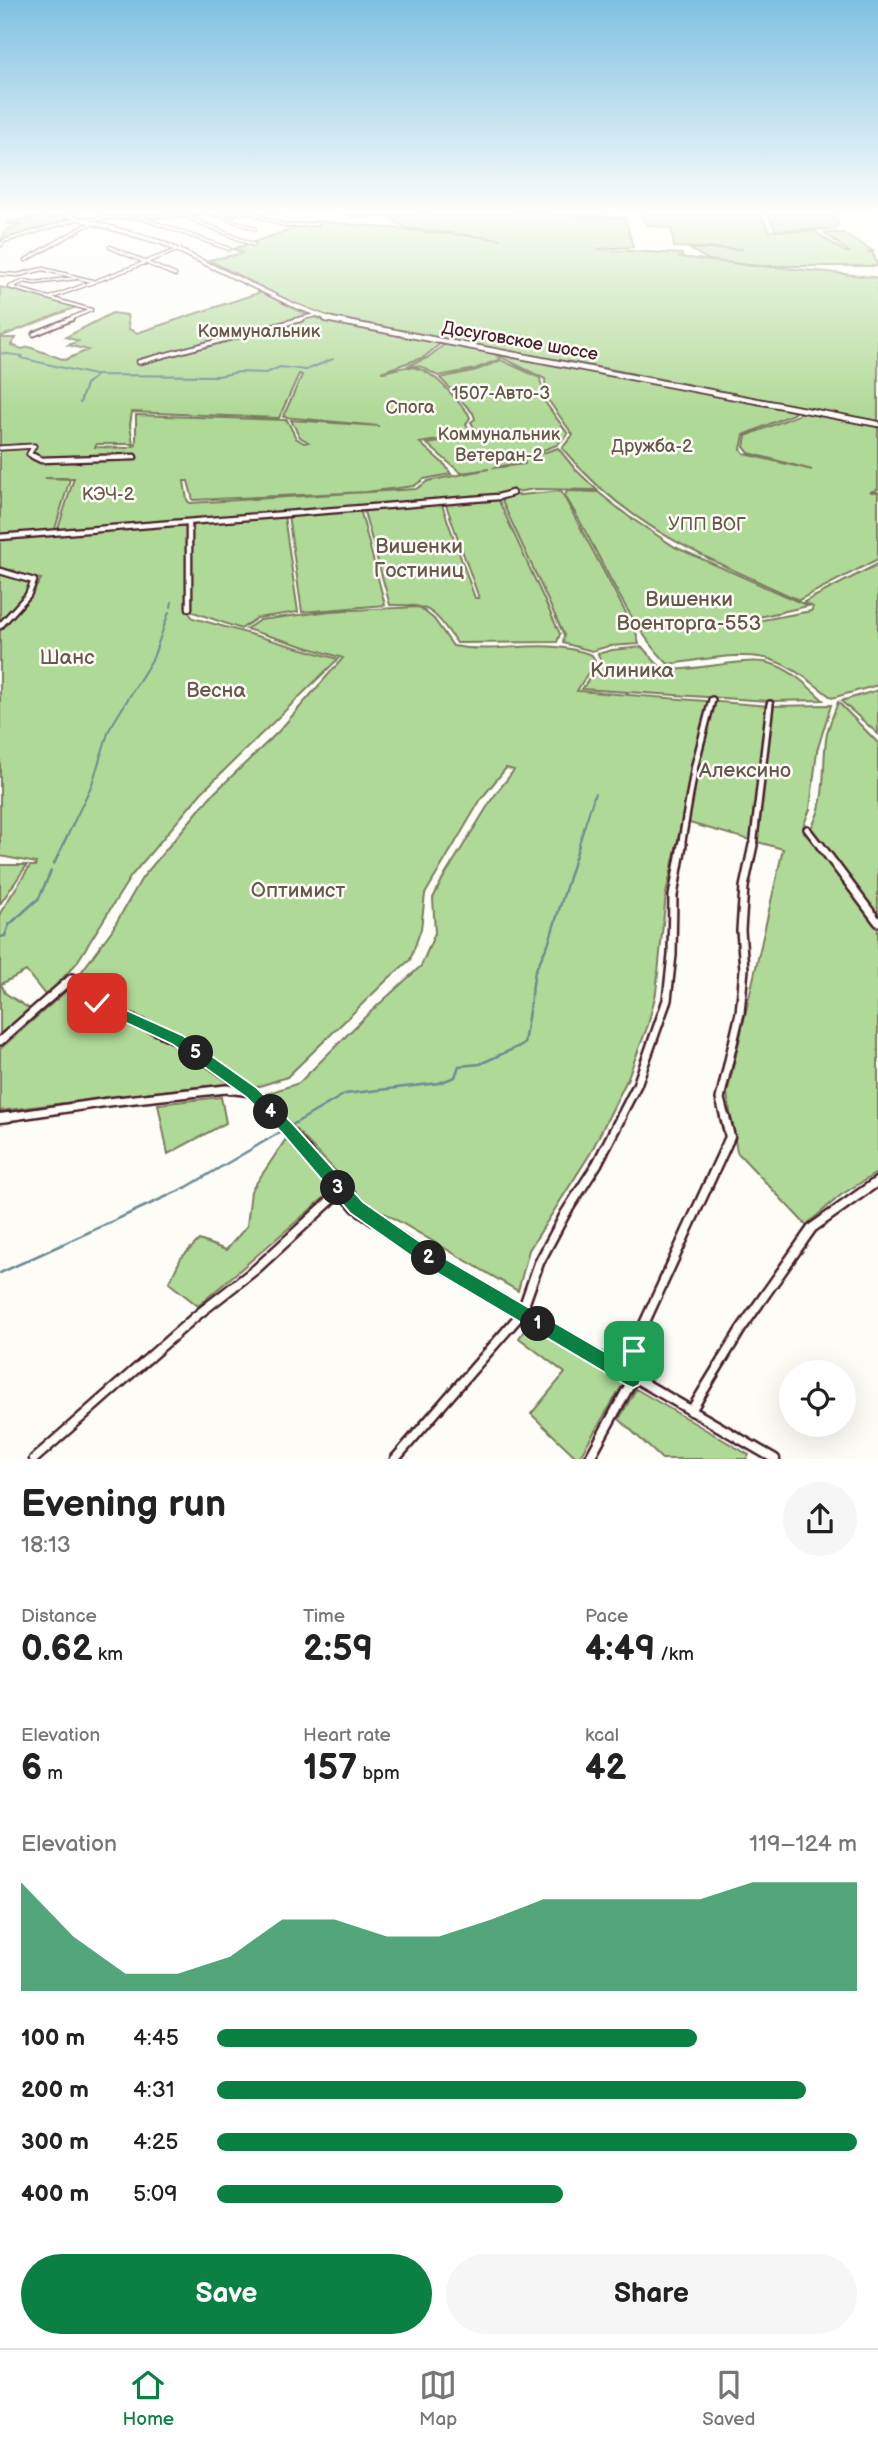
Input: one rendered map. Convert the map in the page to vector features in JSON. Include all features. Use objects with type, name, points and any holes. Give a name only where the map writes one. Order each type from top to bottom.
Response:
[{"type":"main road","name":"Досуговское шоссе","points":[[236,278],[316,315],[347,324],[588,367],[878,425]]},
{"type":"street","points":[[19,278],[35,283],[75,278]]},
{"type":"street","points":[[76,278],[94,282]]},
{"type":"street","points":[[50,298],[104,278]]},
{"type":"street","points":[[25,281],[10,287],[91,310],[34,334]]},
{"type":"street","points":[[139,362],[316,315]]},
{"type":"street","points":[[0,448],[34,446],[29,454],[41,460],[134,457]]},
{"type":"street","points":[[0,537],[498,497],[512,493]]},
{"type":"street","points":[[189,523],[189,608]]},
{"type":"street","points":[[0,571],[34,581],[28,595],[0,626]]},
{"type":"street","points":[[396,1459],[521,1314],[540,1263],[565,1214],[597,1164],[637,1085],[667,1000],[672,955],[673,896],[695,765],[712,700]]},
{"type":"street","points":[[589,1459],[633,1379],[634,1351],[644,1324],[730,1137],[720,1099],[740,1013],[744,969],[741,930],[744,887],[754,840],[770,704]]},
{"type":"street","points":[[807,829],[878,922]]},
{"type":"street","points":[[0,1041],[72,978],[97,988],[97,1003],[177,1040],[252,1092],[288,1129],[356,1208],[422,1253],[521,1314],[775,1459]]},
{"type":"street","points":[[0,1118],[108,1102],[226,1089],[252,1092]]},
{"type":"street","points":[[691,1412],[741,1329],[811,1228],[878,1181]]},
{"type":"street","points":[[34,1459],[196,1316],[256,1269],[341,1191]]},
{"type":"green space","points":[[244,278],[878,278],[878,422],[620,371],[342,321],[312,313]]},
{"type":"green space","points":[[0,287],[79,306],[0,337]]},
{"type":"green space","points":[[261,292],[310,316],[343,325],[441,343],[424,357],[381,372],[407,367],[425,371],[449,391],[470,418],[466,424],[473,434],[420,443],[445,465],[451,474],[424,479],[414,486],[366,492],[193,500],[188,481],[184,481],[187,500],[190,503],[416,489],[428,481],[489,469],[461,473],[427,444],[479,436],[471,422],[475,419],[473,413],[440,378],[477,370],[501,360],[540,378],[545,402],[568,434],[557,445],[521,458],[521,462],[493,468],[525,464],[524,459],[558,448],[597,490],[535,489],[496,495],[57,532],[74,478],[45,478],[70,479],[54,532],[0,536],[0,449],[29,447],[31,449],[27,454],[40,462],[138,457],[42,460],[32,453],[35,446],[22,444],[0,447],[0,338],[16,338],[11,345],[22,349],[29,347],[65,360],[88,350],[68,345],[78,341],[66,337],[112,313],[127,315],[129,329],[137,333]],"holes":[[[299,374],[302,375],[283,417],[379,426],[291,420],[300,437],[308,442],[304,443],[296,438],[287,420],[136,415],[136,445],[128,448],[95,447],[97,444],[133,444],[130,425],[132,412],[279,418]]]},
{"type":"green space","points":[[445,344],[493,352],[500,359],[475,369],[438,376],[422,367],[409,365],[427,358]]},
{"type":"green space","points":[[500,353],[797,410],[744,435],[741,449],[745,454],[812,470],[749,453],[744,447],[746,436],[798,415],[802,410],[878,426],[878,489],[870,492],[878,492],[878,559],[799,600],[671,539],[615,500],[562,448],[573,435],[546,397],[545,379],[501,357]]},
{"type":"green space","points":[[561,491],[636,632],[639,644],[609,646],[592,651],[563,643],[564,635],[500,497]]},
{"type":"green space","name":"Вишенки Военторга-553","points":[[567,491],[598,492],[675,547],[808,606],[750,619],[751,622],[811,611],[813,607],[804,602],[878,564],[878,685],[832,698],[789,667],[761,657],[735,656],[668,664],[637,626],[624,605],[565,496]]},
{"type":"green space","name":"Вишенки Гостиниц","points":[[498,499],[560,634],[557,642],[457,643],[430,611],[415,606],[390,605],[363,508],[441,502],[475,598],[479,598],[445,502]]},
{"type":"green space","points":[[360,509],[385,605],[302,612],[288,515]]},
{"type":"green space","points":[[284,516],[298,612],[257,618],[241,629],[193,612],[190,609],[191,524]]},
{"type":"green space","points":[[186,525],[186,609],[193,618],[338,659],[202,792],[131,876],[76,964],[46,996],[26,971],[1,984],[5,993],[30,1009],[0,1034],[0,913],[30,866],[35,866],[36,863],[0,856],[0,631],[30,598],[41,579],[21,576],[14,570],[0,569],[0,538]]},
{"type":"green space","points":[[0,572],[30,583],[25,598],[0,623]]},
{"type":"green space","points":[[419,607],[434,619],[453,646],[488,649],[556,647],[592,655],[595,661],[577,691],[770,706],[831,705],[817,751],[810,809],[803,827],[878,930],[878,1172],[841,1195],[806,1225],[737,1152],[727,1094],[783,849],[682,821],[666,894],[656,993],[648,1025],[627,1080],[590,1154],[529,1250],[518,1291],[364,1201],[263,1095],[299,1083],[421,966],[435,933],[433,898],[492,799],[514,770],[506,768],[481,799],[425,894],[421,929],[410,960],[287,1077],[254,1088],[181,1038],[103,1001],[102,985],[77,978],[112,930],[142,878],[210,797],[278,732],[343,658],[246,629],[260,620],[330,611]]},
{"type":"green space","name":"Клиника","points":[[642,647],[658,665],[669,669],[743,662],[769,663],[792,673],[823,700],[769,701],[582,689],[601,662],[598,654]]},
{"type":"green space","points":[[878,690],[878,734],[841,701]]},
{"type":"green space","points":[[838,702],[878,743],[878,915],[811,828],[820,807],[827,735]]},
{"type":"green space","points":[[0,865],[27,865],[0,904]]},
{"type":"green space","points":[[73,985],[85,985],[91,995],[87,1003],[146,1029],[184,1050],[235,1088],[220,1085],[179,1089],[0,1111],[0,1049]]},
{"type":"green space","points":[[221,1097],[226,1123],[168,1154],[158,1104]]},
{"type":"green space","points":[[286,1139],[332,1191],[198,1306],[169,1283],[181,1258],[199,1240],[226,1250],[247,1226],[251,1191]]},
{"type":"green space","points":[[528,1325],[625,1381],[578,1459],[531,1414],[565,1373],[519,1338]]},
{"type":"green space","points":[[636,1389],[749,1455],[746,1459],[662,1459],[619,1419]]},
{"type":"waterway","points":[[0,353],[23,356],[21,358],[94,375],[218,376],[239,372],[266,373],[280,367],[306,370],[333,359]]},
{"type":"waterway","points":[[80,403],[86,384],[96,376]]},
{"type":"waterway","points":[[171,607],[172,602]]},
{"type":"waterway","points":[[62,847],[92,784],[109,730],[153,658],[169,612]]},
{"type":"waterway","points":[[578,847],[595,793]]},
{"type":"waterway","points":[[54,864],[63,845]]},
{"type":"waterway","points":[[292,1125],[345,1094],[439,1083],[455,1077],[459,1066],[480,1064],[524,1044],[535,971],[549,942],[579,845]]},
{"type":"waterway","points":[[0,937],[5,936],[9,925],[39,898],[51,871]]},
{"type":"waterway","points":[[0,1273],[187,1187],[282,1131]]},
{"type":"route","points":[[97,1003],[177,1040],[252,1092],[288,1129],[356,1208],[433,1261],[633,1379],[634,1351]]},
{"type":"park label","name":"Коммунальник","points":[[259,331]]},
{"type":"park label","name":"1507-Авто-3","points":[[501,393]]},
{"type":"park label","name":"Спога","points":[[410,407]]},
{"type":"park label","name":"Коммунальник Ветеран-2","points":[[499,444]]},
{"type":"park label","name":"Дружба-2","points":[[652,446]]},
{"type":"park label","name":"КЭЧ-2","points":[[108,494]]},
{"type":"park label","name":"УПП ВОГ","points":[[707,524]]},
{"type":"park label","name":"Шанс","points":[[67,657]]},
{"type":"park label","name":"Весна","points":[[216,690]]},
{"type":"park label","name":"Алексино","points":[[745,770]]},
{"type":"park label","name":"Оптимист","points":[[298,890]]}]
